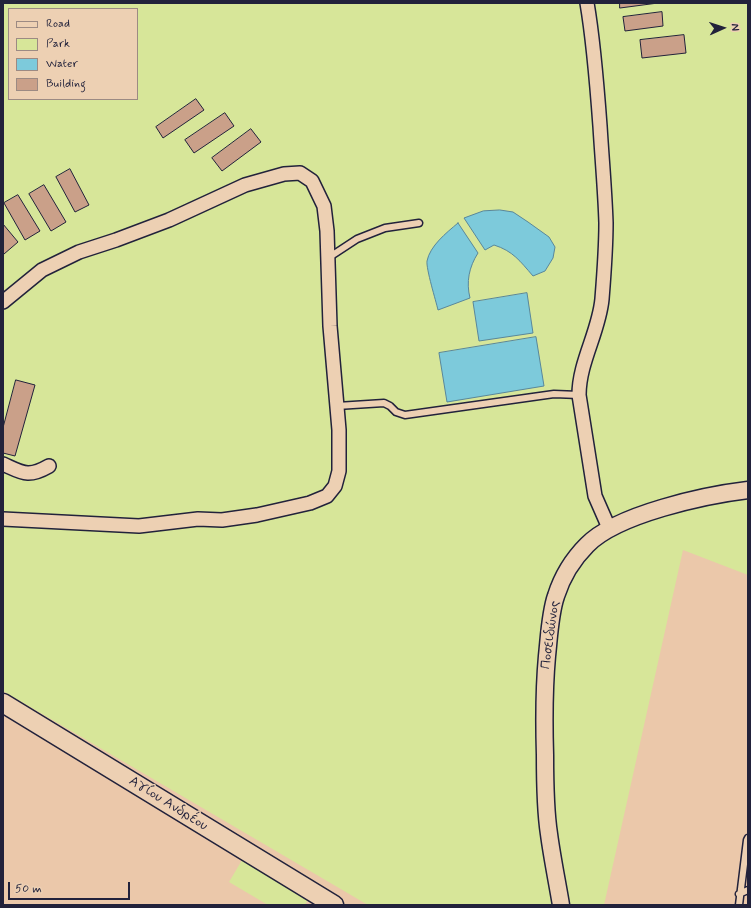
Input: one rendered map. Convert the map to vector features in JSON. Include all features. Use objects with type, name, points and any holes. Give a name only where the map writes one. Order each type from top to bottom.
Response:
[{"type":"main road","name":"Αγίου Ανδρέου","points":[[3,703],[334,905]]},
{"type":"street","points":[[587,3],[593,38],[604,176],[606,224],[601,305],[594,335],[579,382],[579,395],[595,496],[609,528]]},
{"type":"street","points":[[3,302],[42,270],[79,252],[169,220],[245,185],[284,174],[300,173],[312,181],[324,206],[327,231],[330,326],[339,430],[339,471],[335,486],[327,496],[310,503],[257,515],[222,520],[198,519],[139,526],[3,519]]},
{"type":"street","points":[[3,464],[26,475],[43,470],[49,466]]},
{"type":"street","name":"Ποσειδώνος","points":[[561,905],[548,832],[544,718],[546,670],[550,632],[556,597],[569,568],[588,544],[609,528],[632,518],[660,509],[691,501],[748,490]]},
{"type":"lane","points":[[328,258],[357,239],[385,228],[419,223]]},
{"type":"lane","points":[[337,406],[384,403],[396,412],[405,415],[554,394],[579,395]]},
{"type":"lane","points":[[739,905],[746,840],[748,838]]},
{"type":"lane","points":[[739,894],[748,890]]},
{"type":"green space","points":[[3,3],[748,3],[748,575],[683,550],[604,905],[368,905],[3,691]]},
{"type":"green space","points":[[251,845],[317,884],[305,905],[268,905],[229,882]]},
{"type":"water","points":[[500,210],[513,212],[549,237],[555,247],[553,258],[545,271],[533,276],[516,257],[501,247],[494,245],[485,250],[464,218],[483,211]]},
{"type":"water","points":[[458,223],[478,253],[472,264],[468,280],[470,298],[438,310],[427,261],[431,250],[435,245]]},
{"type":"water","points":[[527,293],[533,333],[479,341],[473,302]]},
{"type":"water","points":[[536,337],[544,386],[447,402],[439,353]]},
{"type":"building","points":[[620,3],[658,3],[620,8]]},
{"type":"building","points":[[662,12],[663,26],[625,31],[623,17]]},
{"type":"building","points":[[684,35],[686,53],[642,58],[640,40]]},
{"type":"building","points":[[196,99],[204,110],[163,138],[156,127]]},
{"type":"building","points":[[225,113],[234,126],[194,153],[185,140]]},
{"type":"building","points":[[251,129],[261,142],[222,171],[212,158]]},
{"type":"building","points":[[70,169],[89,205],[75,212],[56,177]]},
{"type":"building","points":[[44,185],[66,222],[51,231],[29,194]]},
{"type":"building","points":[[18,195],[40,231],[25,240],[4,203]]},
{"type":"building","points":[[3,224],[18,242],[4,254],[3,252]]},
{"type":"building","points":[[16,380],[35,385],[15,456],[3,453],[3,428]]}]
